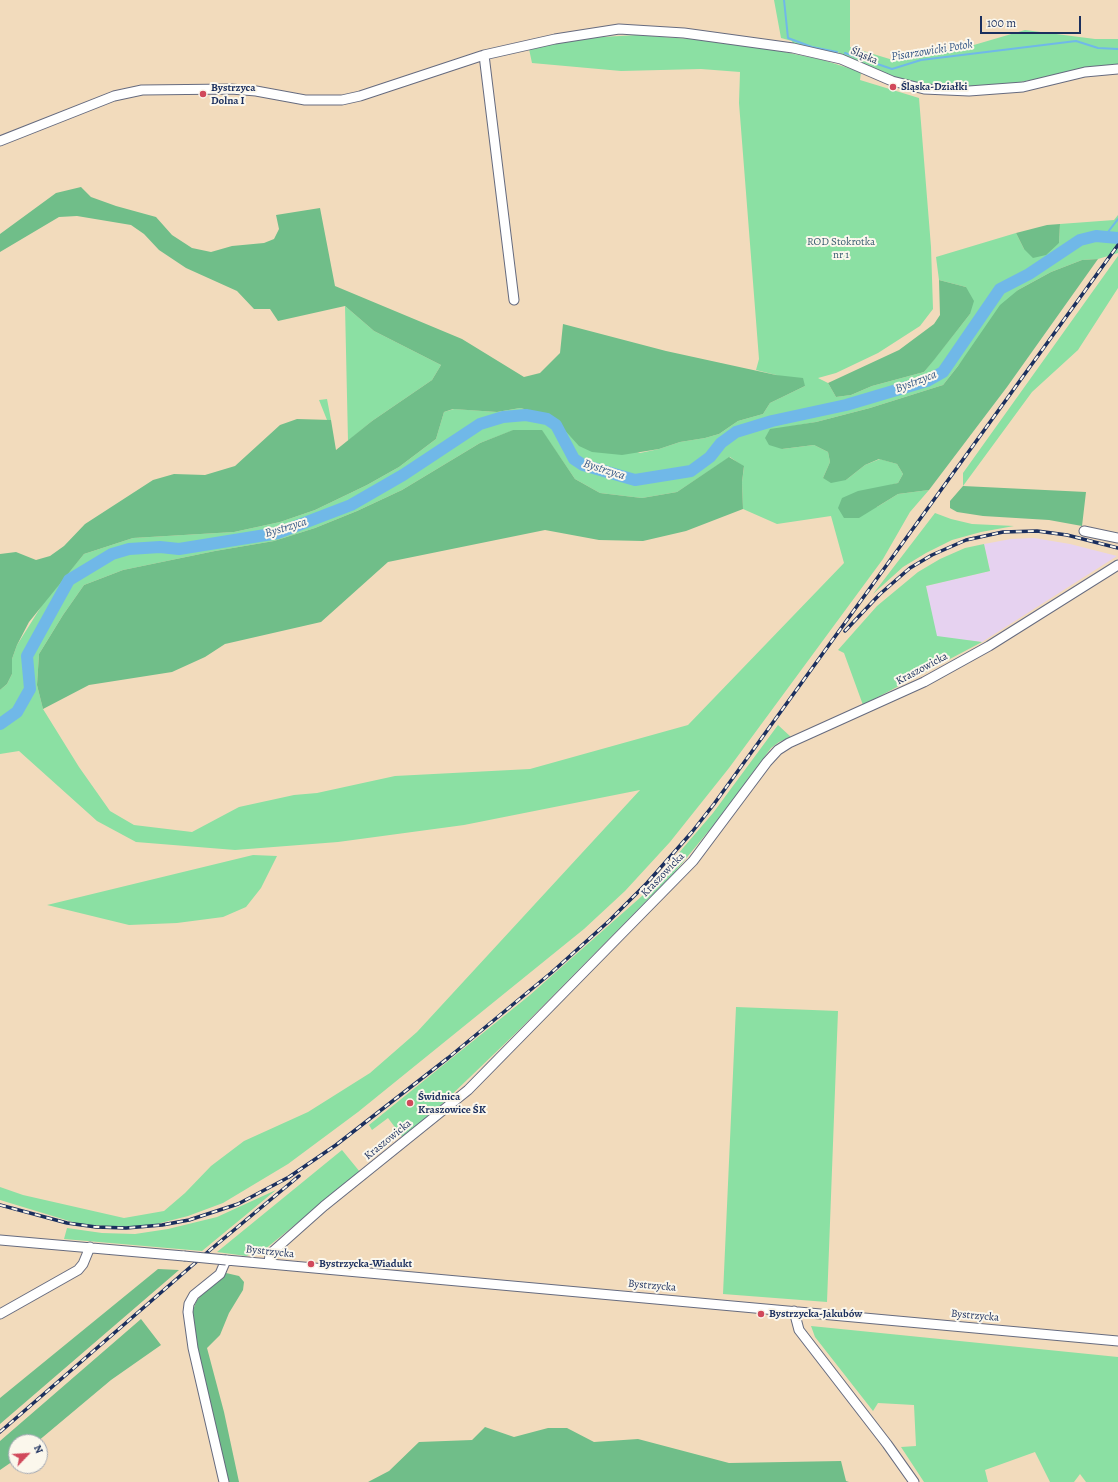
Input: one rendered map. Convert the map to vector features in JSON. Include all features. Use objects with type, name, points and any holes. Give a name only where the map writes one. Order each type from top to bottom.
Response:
[{"type":"street","name":"Śląska","points":[[0,141],[114,96],[142,90],[231,89],[256,91],[305,100],[342,100],[484,55],[555,39],[619,29],[684,33],[793,48],[841,59],[892,81],[924,89],[969,91],[1023,87],[1084,72],[1118,69]]},
{"type":"street","points":[[484,55],[514,300]]},
{"type":"street","points":[[1084,532],[1118,538]]},
{"type":"street","name":"Kraszowicka","points":[[269,1264],[270,1254],[324,1206],[468,1090],[693,861],[767,762],[778,750],[788,743],[924,682],[989,646],[1118,565]]},
{"type":"street","name":"Bystrzycka","points":[[0,1240],[1118,1341]]},
{"type":"street","points":[[0,1314],[78,1270],[84,1264],[90,1247]]},
{"type":"street","points":[[224,1482],[194,1355],[188,1312],[189,1304],[194,1295],[220,1274],[226,1260]]},
{"type":"street","points":[[794,1311],[799,1330],[887,1444],[914,1482]]},
{"type":"shaded area","points":[[1034,538],[1070,544],[1117,556],[982,642],[936,637],[926,586],[990,571],[984,544],[1011,539]]},
{"type":"green space","points":[[774,0],[850,0],[850,47],[893,60],[913,53],[967,47],[1025,30],[1095,39],[1118,39],[1118,64],[998,86],[962,87],[922,85],[901,80],[837,52],[793,44],[792,41],[781,38]]},
{"type":"green space","name":"ROD Stokrotka nr 1","points":[[637,35],[703,40],[770,49],[823,60],[861,72],[860,80],[919,98],[931,247],[933,309],[920,326],[878,353],[836,373],[818,378],[828,383],[836,397],[851,395],[872,386],[924,372],[970,314],[966,287],[939,280],[936,257],[1016,233],[1024,249],[1059,243],[1060,224],[1114,220],[1118,215],[1118,253],[1098,259],[1082,260],[1051,272],[1018,290],[943,385],[870,408],[816,422],[770,430],[782,449],[814,445],[828,452],[830,462],[823,478],[846,480],[865,465],[880,459],[897,464],[903,474],[898,483],[880,488],[877,507],[898,494],[929,490],[910,512],[883,559],[729,768],[670,842],[625,891],[584,929],[358,1112],[288,1164],[223,1203],[188,1216],[153,1225],[120,1227],[79,1224],[0,1200],[0,1187],[23,1195],[124,1218],[164,1211],[185,1193],[211,1166],[244,1141],[308,1112],[370,1073],[417,1032],[640,790],[464,825],[338,842],[235,850],[136,842],[97,821],[19,751],[0,754],[0,690],[7,684],[12,674],[12,659],[17,645],[44,602],[84,554],[133,538],[234,532],[280,522],[315,510],[367,485],[399,467],[436,439],[444,412],[454,409],[497,412],[520,408],[552,416],[565,428],[640,453],[680,442],[719,434],[738,421],[763,414],[770,403],[805,386],[776,375],[756,370],[759,359],[739,103],[740,72],[701,69],[621,71],[532,63],[529,49],[585,38]],"holes":[[[514,430],[542,431],[575,479],[600,493],[642,498],[677,492],[730,457],[744,467],[742,482],[743,509],[777,524],[831,516],[844,563],[688,725],[530,769],[395,776],[317,793],[294,795],[239,807],[192,832],[134,825],[110,811],[79,767],[43,709],[37,685],[39,654],[63,615],[84,585],[123,570],[215,551],[274,541],[315,528],[357,511],[402,490],[480,443]]]},
{"type":"green space","points":[[81,187],[91,197],[116,206],[156,217],[172,235],[192,248],[211,252],[232,246],[264,243],[274,239],[279,229],[276,215],[320,208],[335,286],[462,339],[524,377],[540,373],[560,353],[563,324],[666,351],[776,375],[803,378],[805,386],[770,403],[763,414],[738,421],[719,434],[680,442],[659,449],[622,455],[592,452],[579,446],[552,416],[520,408],[497,412],[453,409],[444,412],[436,439],[399,467],[367,485],[315,510],[280,522],[234,532],[133,538],[84,554],[29,622],[17,645],[12,659],[12,674],[7,684],[0,690],[0,554],[16,552],[36,560],[50,556],[64,546],[85,524],[153,480],[174,474],[205,475],[235,466],[280,425],[297,419],[331,420],[336,450],[372,421],[432,380],[441,365],[374,331],[345,306],[278,321],[270,309],[254,309],[237,291],[186,268],[159,250],[144,234],[131,225],[77,216],[59,217],[0,252],[0,234],[56,193]]},
{"type":"green space","points":[[1060,224],[1059,243],[1046,255],[1033,258],[1024,249],[1016,233],[1047,225]]},
{"type":"green space","points":[[1118,256],[1118,288],[1078,350],[1032,392],[963,486],[963,473]]},
{"type":"green space","points":[[1098,259],[1007,387],[929,490],[898,494],[859,518],[844,518],[838,508],[842,498],[858,491],[898,483],[903,474],[897,464],[879,459],[865,465],[846,480],[831,483],[823,478],[830,462],[828,452],[814,445],[782,449],[769,445],[765,438],[770,429],[816,422],[870,408],[943,385],[1000,305],[1018,290],[1051,272],[1082,260]]},
{"type":"green space","points":[[939,280],[966,287],[974,301],[970,314],[924,372],[872,386],[851,395],[836,397],[828,383],[899,350],[934,324],[940,315]]},
{"type":"green space","points":[[345,306],[374,331],[441,365],[432,380],[372,421],[348,441]]},
{"type":"green space","points":[[327,399],[331,420],[327,420],[319,400]]},
{"type":"green space","points":[[513,430],[542,430],[575,479],[600,493],[642,498],[677,492],[729,457],[744,466],[742,482],[743,509],[686,531],[643,541],[599,540],[545,530],[388,562],[321,622],[225,644],[205,657],[172,672],[89,685],[43,709],[37,685],[39,654],[63,615],[84,585],[123,570],[215,551],[274,541],[315,528],[357,511],[402,490],[480,443]]},
{"type":"green space","points":[[963,486],[1086,492],[1082,526],[1049,520],[983,516],[957,512],[950,508],[950,501]]},
{"type":"green space","points":[[935,513],[972,524],[1014,526],[981,532],[952,540],[903,567],[873,594]]},
{"type":"green space","points":[[984,544],[990,571],[926,586],[937,636],[982,642],[863,705],[844,653],[838,650],[877,606],[918,572],[940,559],[965,548]]},
{"type":"green space","points":[[778,725],[791,737],[779,742],[771,748],[716,822],[674,873],[521,1028],[442,1104],[403,1138],[388,1118],[372,1130],[369,1125],[530,995],[642,896],[713,813]]},
{"type":"green space","points":[[253,855],[277,856],[261,888],[246,907],[223,917],[177,923],[129,925],[47,905]]},
{"type":"green space","points":[[736,1007],[838,1011],[827,1302],[723,1294]]},
{"type":"green space","points":[[342,1150],[360,1172],[264,1250],[246,1256],[217,1252]]},
{"type":"green space","points":[[276,1190],[202,1251],[64,1239],[67,1228],[102,1233],[135,1234],[168,1229],[217,1217]]},
{"type":"green space","points":[[158,1269],[179,1270],[0,1424],[0,1398]]},
{"type":"green space","points":[[226,1273],[239,1276],[244,1282],[243,1290],[229,1313],[220,1335],[207,1348],[224,1412],[239,1482],[226,1482],[192,1330],[192,1313],[196,1302],[203,1292]]},
{"type":"green space","points":[[141,1319],[161,1345],[111,1380],[47,1434],[8,1434]]},
{"type":"green space","points":[[811,1326],[1118,1357],[1118,1482],[1086,1482],[1080,1474],[1074,1482],[1050,1482],[1035,1452],[985,1470],[988,1482],[924,1482],[901,1447],[916,1446],[914,1405],[878,1403],[873,1411],[815,1337]]},
{"type":"green space","points":[[485,1427],[514,1437],[548,1428],[567,1428],[594,1442],[638,1439],[729,1463],[841,1461],[846,1481],[849,1482],[368,1482],[389,1471],[419,1442],[472,1440]]},
{"type":"green space","points":[[8,1434],[8,1464],[0,1470],[0,1441]]},
{"type":"waterway","name":"Pisarzowicki Potok","points":[[784,0],[788,38],[812,47],[837,52]]},
{"type":"waterway","name":"Pisarzowicki Potok","points":[[845,53],[892,69],[921,60],[1076,41],[1098,48],[1118,49]]},
{"type":"waterway","name":"Pisarzowicki Potok","points":[[1104,237],[1118,219]]},
{"type":"waterway","name":"Bystrzyca","points":[[0,724],[17,712],[30,689],[27,656],[69,580],[112,554],[129,549],[160,547],[179,549],[278,533],[351,505],[403,475],[480,424],[503,417],[526,415],[547,419],[556,425],[574,459],[583,465],[635,480],[691,471],[710,457],[721,443],[736,432],[772,421],[846,405],[927,381],[943,372],[1000,289],[1029,274],[1080,240],[1096,236],[1118,238]]},
{"type":"railway","points":[[0,1205],[67,1223],[96,1227],[126,1228],[162,1225],[189,1220],[238,1204],[289,1177],[336,1145],[448,1058],[551,973],[609,921],[647,883],[692,832],[714,804],[1118,245]]},
{"type":"railway","points":[[845,631],[880,594],[910,568],[932,555],[966,540],[1003,532],[1037,531],[1067,535],[1118,548]]},
{"type":"railway","points":[[0,1432],[210,1250],[299,1176]]},
{"type":"place","name":"Śląska-Działki","points":[[893,87]]},
{"type":"place","name":"Bystrzyca Dolna I","points":[[203,94]]},
{"type":"place","name":"Świdnica Kraszowice ŚK","points":[[410,1103]]},
{"type":"place","name":"Bystrzycka-Wiadukt","points":[[311,1264]]},
{"type":"place","name":"Bystrzycka-Jakubów","points":[[761,1314]]}]
